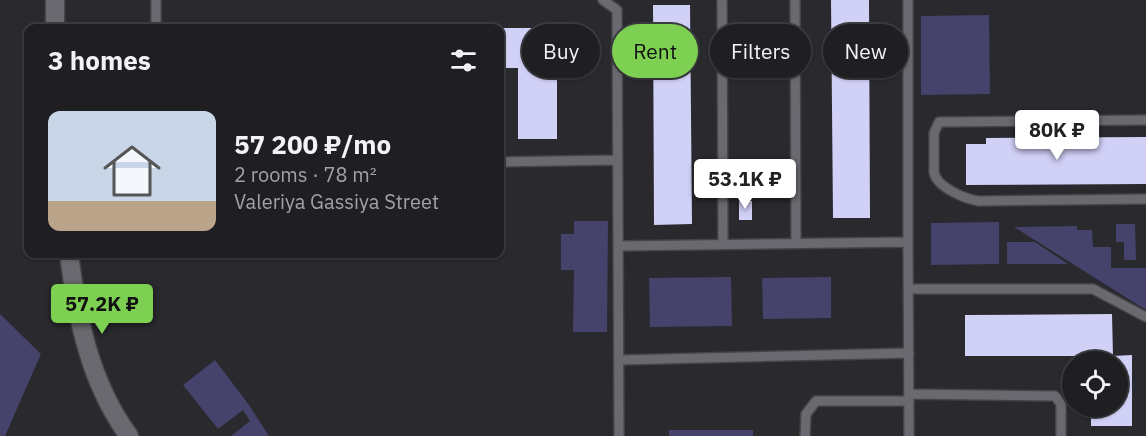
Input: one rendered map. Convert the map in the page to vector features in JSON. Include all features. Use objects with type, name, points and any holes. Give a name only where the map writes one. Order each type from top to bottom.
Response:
[{"type":"street","points":[[55,0],[55,24]]},
{"type":"street","points":[[70,258],[74,291],[90,360],[104,395],[124,429]]},
{"type":"lane","points":[[156,0],[156,24]]},
{"type":"lane","points":[[603,0],[617,10],[619,436]]},
{"type":"lane","points":[[722,0],[723,244]]},
{"type":"lane","points":[[795,0],[796,244]]},
{"type":"lane","points":[[908,0],[909,436]]},
{"type":"lane","points":[[1146,120],[939,122],[934,133],[935,178],[973,200],[1146,199]]},
{"type":"lane","points":[[504,162],[618,160]]},
{"type":"lane","points":[[618,246],[908,242]]},
{"type":"lane","points":[[908,289],[1083,288],[1102,293],[1146,317]]},
{"type":"lane","points":[[619,360],[909,353]]},
{"type":"lane","points":[[805,436],[806,414],[816,401],[1055,396],[1061,404],[1060,436]]},
{"type":"shaded area","points":[[989,15],[990,94],[921,95],[921,16]]},
{"type":"shaded area","points":[[574,221],[608,221],[607,332],[573,332],[574,270],[561,270],[561,234],[574,234]]},
{"type":"shaded area","points":[[999,222],[999,264],[931,265],[931,223]]},
{"type":"shaded area","points":[[1116,224],[1135,224],[1136,260],[1124,260],[1124,242],[1116,242]]},
{"type":"shaded area","points":[[1077,226],[1077,230],[1092,230],[1093,247],[1111,247],[1111,268],[1146,268],[1146,310],[1014,227]]},
{"type":"shaded area","points":[[1007,242],[1035,242],[1068,264],[1007,264]]},
{"type":"shaded area","points":[[731,277],[732,326],[650,327],[649,278]]},
{"type":"shaded area","points":[[831,277],[831,318],[763,319],[762,278]]},
{"type":"shaded area","points":[[0,314],[41,354],[5,436],[0,436]]},
{"type":"shaded area","points":[[215,360],[269,436],[231,436],[250,421],[243,410],[218,429],[183,385]]},
{"type":"shaded area","points":[[669,430],[753,430],[753,436],[669,436]]},
{"type":"building","points":[[831,0],[869,0],[869,24],[831,24]]},
{"type":"building","points":[[653,5],[690,5],[690,24],[653,24]]},
{"type":"building","points":[[504,28],[522,28],[522,78],[557,78],[557,139],[518,139],[518,68],[504,68]]},
{"type":"building","points":[[653,78],[691,78],[692,224],[654,225]]},
{"type":"building","points":[[832,78],[869,78],[870,218],[833,218]]},
{"type":"building","points":[[1146,137],[1146,184],[966,185],[966,144],[986,144],[986,138]]},
{"type":"building","points":[[739,201],[752,201],[752,220],[739,220]]},
{"type":"building","points":[[1112,314],[1113,351],[1062,351],[1062,356],[965,356],[965,315]]},
{"type":"building","points":[[1128,355],[1132,355],[1132,426],[1091,426],[1091,417],[1128,417]]}]
